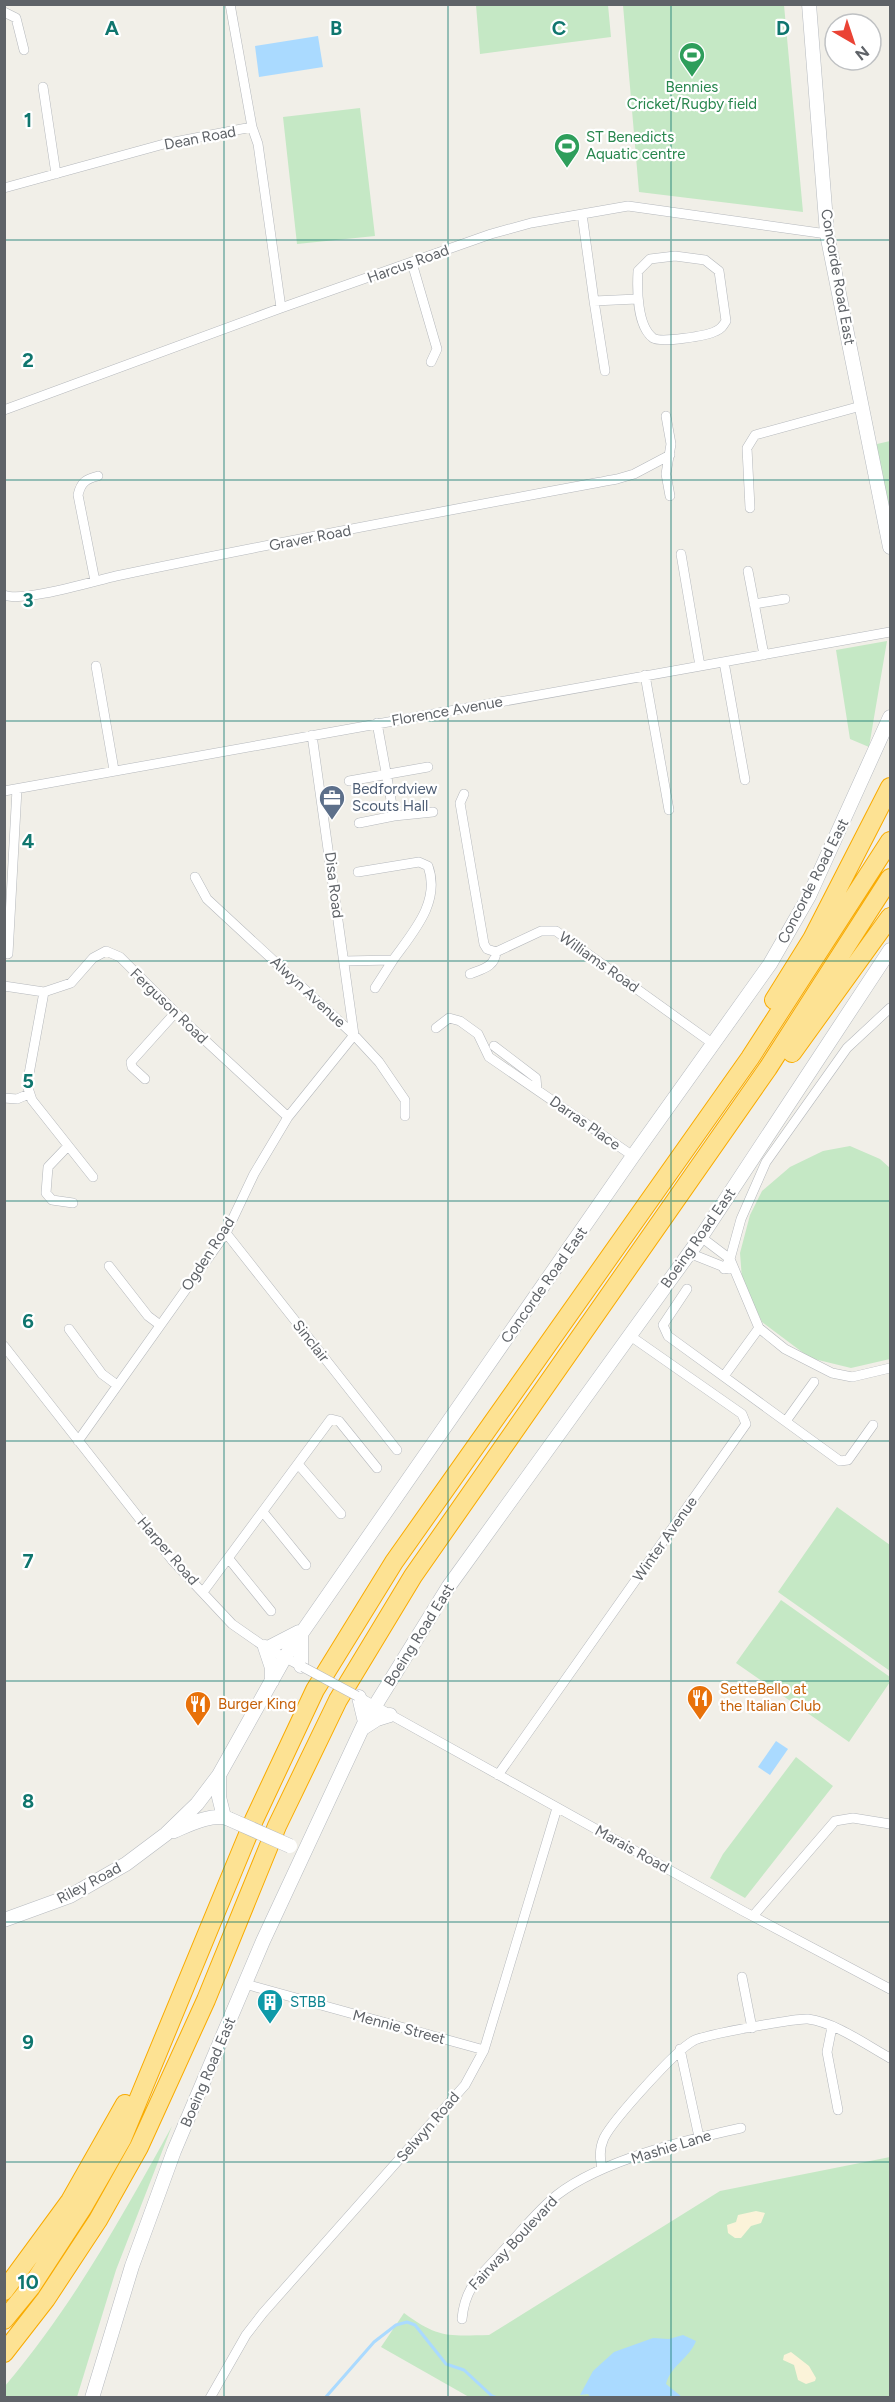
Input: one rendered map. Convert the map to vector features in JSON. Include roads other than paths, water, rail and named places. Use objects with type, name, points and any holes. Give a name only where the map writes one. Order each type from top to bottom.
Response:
[{"type":"highway","points":[[641,1210],[812,939],[891,787]]},
{"type":"highway","points":[[4,2320],[44,2267],[83,2207],[122,2139],[254,1820],[315,1690],[394,1562],[750,1058],[891,841]]},
{"type":"highway","points":[[4,2353],[46,2299],[98,2220],[140,2147],[206,2000],[277,1826],[338,1700],[413,1576],[690,1182],[774,1059],[891,878]]},
{"type":"highway","points":[[690,1182],[777,1073],[891,917]]},
{"type":"highway","points":[[4,2291],[70,2201],[110,2133],[184,1990]]},
{"type":"main road","name":"Concorde Road East","points":[[809,4],[827,234],[891,547]]},
{"type":"main road","name":"Concorde Road East","points":[[166,1834],[197,1803],[219,1775],[285,1657],[712,1043],[770,964],[789,934],[891,717]]},
{"type":"main road","name":"Boeing Road East","points":[[92,2397],[132,2266],[170,2162],[309,1838],[363,1726],[449,1586],[701,1237],[891,950]]},
{"type":"main road","points":[[304,1630],[299,1650],[301,1666],[273,1680],[266,1647],[285,1641],[304,1630]]},
{"type":"main road","points":[[384,1691],[359,1697],[363,1726],[390,1715]]},
{"type":"main road","points":[[219,1775],[219,1797],[226,1818]]},
{"type":"main road","points":[[166,1834],[195,1822],[226,1818],[290,1846],[309,1838]]},
{"type":"main road","name":"Riley Road","points":[[4,1920],[70,1896],[126,1864],[166,1834]]},
{"type":"main road","points":[[278,1911],[294,1860],[290,1846]]},
{"type":"street","points":[[230,4],[252,127]]},
{"type":"street","points":[[4,12],[16,18],[24,50]]},
{"type":"street","points":[[43,87],[56,174]]},
{"type":"street","name":"Dean Road","points":[[4,188],[164,144],[252,127],[258,144],[281,308]]},
{"type":"street","name":"Harcus Road","points":[[4,410],[491,234],[582,214],[628,206],[827,234]]},
{"type":"street","points":[[582,214],[605,371]]},
{"type":"street","points":[[675,256],[705,260],[716,266],[720,275],[726,321],[716,332],[658,340],[647,330],[637,299],[638,272],[650,259],[675,256]]},
{"type":"street","points":[[412,263],[437,349],[431,362]]},
{"type":"street","points":[[594,301],[637,299]]},
{"type":"street","points":[[750,508],[746,462],[749,443],[760,432],[788,427],[861,406]]},
{"type":"street","points":[[666,416],[671,444],[666,474],[670,496]]},
{"type":"street","name":"Graver Road","points":[[4,595],[11,597],[40,593],[617,479],[634,474],[670,455]]},
{"type":"street","points":[[95,581],[78,495],[80,485],[87,478],[98,476]]},
{"type":"street","points":[[681,554],[700,666]]},
{"type":"street","points":[[748,571],[764,655]]},
{"type":"street","points":[[754,604],[785,599]]},
{"type":"street","name":"Florence Avenue","points":[[4,791],[891,632]]},
{"type":"street","points":[[724,662],[745,780]]},
{"type":"street","points":[[96,666],[114,770]]},
{"type":"street","points":[[645,675],[669,810]]},
{"type":"street","points":[[377,723],[394,816]]},
{"type":"street","name":"Disa Road","points":[[312,735],[354,1035]]},
{"type":"street","points":[[349,781],[428,767]]},
{"type":"street","points":[[8,954],[17,789]]},
{"type":"street","points":[[464,794],[459,803],[484,944],[490,952],[496,952],[496,959],[488,967],[470,974]]},
{"type":"street","points":[[359,823],[433,812]]},
{"type":"street","points":[[358,872],[420,862],[428,866],[431,883],[430,901],[423,917],[375,988]]},
{"type":"street","name":"Alwyn Avenue","points":[[195,877],[207,899],[354,1035],[379,1062],[405,1100],[405,1116]]},
{"type":"street","name":"Williams Road","points":[[496,952],[541,931],[556,931],[712,1043]]},
{"type":"street","name":"Ferguson Road","points":[[44,993],[71,983],[93,958],[110,951],[120,957],[175,1013],[288,1117]]},
{"type":"street","points":[[344,961],[393,960]]},
{"type":"street","points":[[4,986],[44,993],[27,1078],[29,1094],[93,1177]]},
{"type":"street","points":[[724,1269],[730,1259],[741,1219],[766,1162],[847,1048],[891,1008]]},
{"type":"street","points":[[145,1079],[132,1067],[131,1062],[175,1013]]},
{"type":"street","name":"Darras Place","points":[[436,1028],[449,1018],[460,1022],[478,1034],[489,1057],[633,1156]]},
{"type":"street","name":"Ogden Road","points":[[78,1441],[226,1233],[254,1174],[288,1117],[354,1035]]},
{"type":"street","points":[[494,1046],[536,1078],[537,1089]]},
{"type":"street","points":[[4,1098],[17,1099],[29,1094]]},
{"type":"street","points":[[68,1146],[48,1167],[46,1193],[52,1200],[73,1203]]},
{"type":"street","name":"Sinclair","points":[[226,1233],[397,1450]]},
{"type":"street","points":[[701,1237],[730,1259],[759,1328],[785,1349],[832,1373],[852,1377],[891,1368]]},
{"type":"street","points":[[689,1253],[724,1269],[735,1270]]},
{"type":"street","points":[[109,1266],[148,1316],[160,1325]]},
{"type":"street","points":[[687,1289],[666,1319],[663,1325],[664,1333],[844,1461],[848,1460],[873,1425]]},
{"type":"street","points":[[724,1376],[759,1328]]},
{"type":"street","points":[[69,1329],[102,1374],[117,1385]]},
{"type":"street","name":"Winter Avenue","points":[[498,1775],[746,1424],[742,1414],[629,1335]]},
{"type":"street","name":"Harper Road","points":[[4,1346],[172,1560],[240,1631],[375,1706]]},
{"type":"street","points":[[786,1421],[814,1382]]},
{"type":"street","points":[[203,1592],[329,1420],[334,1418],[339,1421],[377,1468]]},
{"type":"street","points":[[298,1464],[341,1514]]},
{"type":"street","points":[[263,1512],[306,1565]]},
{"type":"street","points":[[229,1559],[271,1611]]},
{"type":"street","name":"Marais Road","points":[[375,1706],[753,1916],[891,1989]]},
{"type":"street","name":"Selwyn Road","points":[[210,2397],[246,2335],[263,2313],[465,2085],[484,2050],[557,1808]]},
{"type":"street","points":[[753,1916],[835,1821],[853,1818],[891,1824]]},
{"type":"street","points":[[742,1977],[752,2028]]},
{"type":"street","name":"Mennie Street","points":[[245,1984],[484,2050]]},
{"type":"street","points":[[602,2169],[599,2155],[604,2138],[680,2049],[705,2036],[806,2019],[832,2026],[891,2058]]},
{"type":"street","points":[[832,2026],[827,2052],[838,2110]]},
{"type":"street","points":[[680,2049],[699,2137]]},
{"type":"street","name":"Mashie Lane","points":[[602,2169],[699,2137],[741,2128]]},
{"type":"street","name":"Fairway Boulevard","points":[[462,2319],[468,2291],[544,2206],[560,2193],[602,2169]]},
{"type":"water","points":[[318,36],[323,67],[259,77],[255,46]]},
{"type":"water","points":[[776,1741],[788,1749],[770,1775],[758,1767]]},
{"type":"water","points":[[683,2335],[696,2341],[689,2353],[668,2377],[666,2384],[682,2397],[591,2398],[588,2394],[580,2395],[593,2371],[614,2352],[653,2338],[669,2339]]},
{"type":"waterway","points":[[325,2398],[374,2342],[396,2325],[407,2322],[415,2325],[446,2364],[464,2370],[497,2398]]},
{"type":"place","name":"Bennies Cricket/Rugby field","points":[[692,78]]},
{"type":"place","name":"ST Benedicts Aquatic centre","points":[[567,169]]},
{"type":"place","name":"Bedfordview Scouts Hall","points":[[332,821]]},
{"type":"place","name":"SetteBello at the Italian Club","points":[[700,1721]]},
{"type":"place","name":"Burger King","points":[[198,1727]]},
{"type":"place","name":"STBB","points":[[270,2025]]}]
